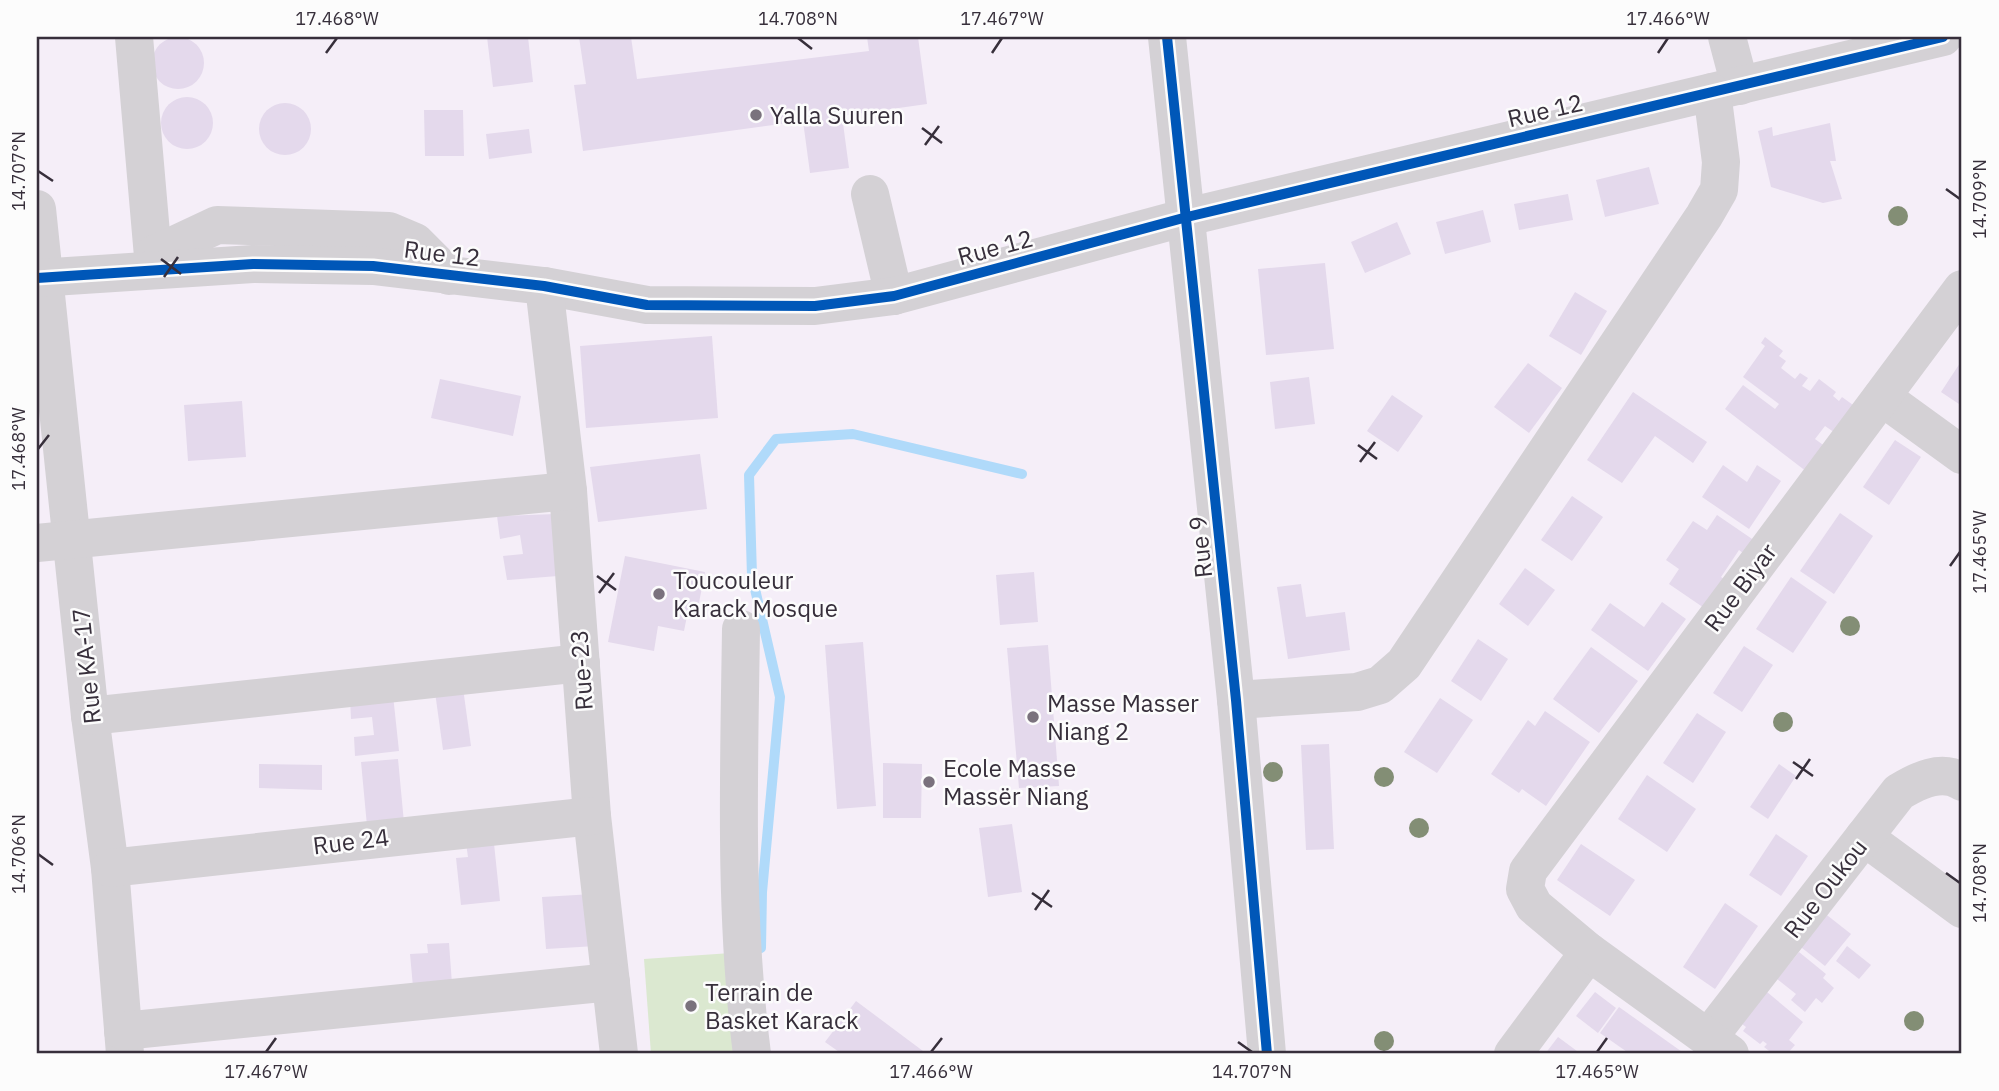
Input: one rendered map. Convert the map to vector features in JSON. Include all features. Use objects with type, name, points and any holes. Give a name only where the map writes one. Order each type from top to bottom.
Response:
[{"type":"street","points":[[134,37],[154,262]]},
{"type":"street","name":"Rue 9","points":[[1167,37],[1237,700],[1267,1054]]},
{"type":"street","points":[[1237,700],[1357,692],[1380,685],[1404,664],[1719,190],[1727,37]]},
{"type":"street","name":"Rue 12","points":[[41,277],[154,262],[373,266],[544,286],[648,305],[814,306],[894,296],[1186,217],[1943,37]]},
{"type":"street","points":[[870,194],[894,296]]},
{"type":"street","name":"Rue KA-17","points":[[37,209],[55,542],[90,716],[110,868],[124,1043]]},
{"type":"street","name":"Rue-23","points":[[544,286],[568,491],[592,816],[618,1054]]},
{"type":"street","name":"Rue Biyar","points":[[1589,952],[1534,906],[1525,889],[1528,871],[1962,289]]},
{"type":"street","points":[[1882,397],[1962,455]]},
{"type":"street","points":[[55,542],[568,491]]},
{"type":"street","points":[[741,629],[738,798],[747,1015],[752,1054]]},
{"type":"street","points":[[90,716],[581,663]]},
{"type":"street","name":"Rue Oukou","points":[[1719,1046],[1864,837],[1899,792],[1925,777],[1957,778],[1962,782]]},
{"type":"street","name":"Rue 24","points":[[110,868],[592,816]]},
{"type":"street","points":[[1864,837],[1962,909]]},
{"type":"street","points":[[1513,1054],[1589,952],[1719,1046]]},
{"type":"street","points":[[124,1043],[611,982]]},
{"type":"green space","name":"Terrain de Basket Karack","points":[[731,953],[738,1054],[651,1054],[644,959]]},
{"type":"building","points":[[178,37],[188,39],[196,45],[202,53],[202,73],[196,81],[188,87],[178,89],[168,87],[160,81],[154,73],[152,63],[154,53],[160,45],[168,39]]},
{"type":"building","points":[[487,37],[528,37],[533,82],[493,87]]},
{"type":"building","points":[[579,37],[631,37],[637,79],[869,51],[867,37],[918,37],[927,104],[842,116],[849,168],[810,173],[803,121],[583,151],[574,85],[586,84]]},
{"type":"building","points":[[187,97],[197,99],[205,105],[211,113],[211,133],[205,141],[197,147],[187,149],[177,147],[169,141],[163,133],[161,123],[163,113],[169,105],[177,99]]},
{"type":"building","points":[[285,103],[295,105],[303,111],[309,119],[309,139],[303,147],[295,153],[285,155],[275,153],[267,147],[261,139],[259,129],[261,119],[267,111],[275,105]]},
{"type":"building","points":[[424,110],[463,110],[464,156],[425,156]]},
{"type":"building","points":[[1830,123],[1836,161],[1830,161],[1842,199],[1823,203],[1771,187],[1758,131],[1772,127],[1773,136]]},
{"type":"building","points":[[529,129],[532,153],[489,159],[486,134]]},
{"type":"building","points":[[1649,167],[1659,204],[1605,217],[1596,180]]},
{"type":"building","points":[[1568,194],[1573,220],[1519,230],[1514,204]]},
{"type":"building","points":[[1483,210],[1491,242],[1445,254],[1436,222]]},
{"type":"building","points":[[1397,222],[1411,254],[1365,273],[1351,242]]},
{"type":"building","points":[[1325,263],[1334,349],[1266,355],[1258,269]]},
{"type":"building","points":[[1575,292],[1607,311],[1581,355],[1549,336]]},
{"type":"building","points":[[712,336],[718,418],[586,428],[580,346]]},
{"type":"building","points":[[1765,337],[1783,351],[1779,356],[1786,361],[1781,368],[1795,379],[1800,373],[1808,378],[1802,386],[1810,391],[1819,379],[1836,392],[1833,396],[1839,401],[1842,397],[1860,410],[1841,437],[1825,426],[1815,439],[1830,450],[1811,475],[1725,409],[1743,385],[1775,409],[1779,404],[1743,377],[1765,346],[1761,343]]},
{"type":"building","points":[[1962,360],[1962,406],[1941,392]]},
{"type":"building","points":[[1528,363],[1562,388],[1529,433],[1494,407]]},
{"type":"building","points":[[1309,377],[1315,424],[1275,429],[1270,382]]},
{"type":"building","points":[[440,379],[521,396],[513,436],[431,418]]},
{"type":"building","points":[[1633,392],[1707,442],[1693,463],[1655,436],[1622,483],[1587,460]]},
{"type":"building","points":[[1392,395],[1423,416],[1398,452],[1367,431]]},
{"type":"building","points":[[242,401],[246,457],[188,461],[184,405]]},
{"type":"building","points":[[1895,440],[1921,457],[1889,505],[1863,487]]},
{"type":"building","points":[[700,454],[707,509],[598,522],[590,467]]},
{"type":"building","points":[[1723,465],[1747,482],[1757,465],[1781,481],[1749,529],[1702,497]]},
{"type":"building","points":[[1572,496],[1603,517],[1572,561],[1541,540]]},
{"type":"building","points":[[1840,513],[1873,536],[1834,594],[1800,571]]},
{"type":"building","points":[[556,514],[570,575],[507,580],[503,556],[523,554],[520,535],[500,539],[497,516]]},
{"type":"building","points":[[1717,515],[1758,543],[1748,557],[1739,550],[1721,577],[1730,584],[1710,612],[1669,584],[1679,569],[1666,560],[1693,521],[1707,530]]},
{"type":"building","name":"Toucouleur Karack Mosque","points":[[625,556],[705,572],[696,618],[687,616],[684,631],[658,626],[654,651],[608,642]]},
{"type":"building","points":[[1525,568],[1555,590],[1528,626],[1499,604]]},
{"type":"building","points":[[1034,572],[1038,622],[1000,625],[996,575]]},
{"type":"building","points":[[1791,577],[1827,602],[1793,653],[1756,629]]},
{"type":"building","points":[[1301,584],[1306,617],[1345,612],[1350,650],[1288,659],[1277,587]]},
{"type":"building","points":[[1662,602],[1686,619],[1648,671],[1591,630],[1610,603],[1644,627]]},
{"type":"building","points":[[1478,639],[1508,659],[1481,701],[1451,681]]},
{"type":"building","points":[[863,642],[876,806],[837,809],[825,645]]},
{"type":"building","name":"Masse Masser Niang 2","points":[[1048,645],[1059,786],[1019,788],[1007,648]]},
{"type":"building","points":[[1744,646],[1773,665],[1742,712],[1713,693]]},
{"type":"building","points":[[1591,647],[1638,681],[1599,733],[1553,699]]},
{"type":"building","points":[[463,688],[471,746],[443,750],[435,692]]},
{"type":"building","points":[[393,695],[399,751],[355,756],[354,737],[374,735],[372,717],[351,719],[350,699]]},
{"type":"building","points":[[1440,698],[1473,720],[1437,773],[1404,752]]},
{"type":"building","points":[[1545,711],[1590,742],[1546,806],[1522,789],[1519,793],[1491,774],[1528,720],[1535,726]]},
{"type":"building","points":[[1697,713],[1726,732],[1693,783],[1663,763]]},
{"type":"building","points":[[1329,744],[1334,849],[1306,850],[1301,745]]},
{"type":"building","points":[[398,759],[404,823],[367,826],[361,762]]},
{"type":"building","points":[[883,763],[922,764],[921,818],[883,818]]},
{"type":"building","points":[[259,764],[322,765],[322,790],[259,788]]},
{"type":"building","points":[[1779,764],[1796,776],[1768,819],[1750,807]]},
{"type":"building","points":[[1647,775],[1696,809],[1667,852],[1618,819]]},
{"type":"building","points":[[1012,824],[1022,892],[988,897],[979,828]]},
{"type":"building","points":[[493,834],[500,901],[461,905],[456,858],[468,857],[465,836]]},
{"type":"building","points":[[1776,834],[1808,856],[1781,896],[1749,875]]},
{"type":"building","points":[[1581,844],[1635,880],[1610,916],[1557,880]]},
{"type":"building","points":[[593,894],[596,946],[546,949],[542,897]]},
{"type":"building","points":[[1725,903],[1758,926],[1715,989],[1683,967]]},
{"type":"building","points":[[1823,912],[1851,934],[1825,966],[1797,944]]},
{"type":"building","points":[[449,943],[452,984],[413,987],[410,954],[428,953],[427,944]]},
{"type":"building","points":[[1847,946],[1871,965],[1859,979],[1836,961]]},
{"type":"building","points":[[1799,952],[1826,974],[1823,978],[1834,988],[1822,1003],[1816,998],[1805,1012],[1791,1000],[1796,994],[1777,979]]},
{"type":"building","points":[[1595,992],[1616,1008],[1598,1033],[1576,1016]]},
{"type":"building","points":[[1767,992],[1803,1022],[1789,1040],[1795,1045],[1787,1054],[1773,1054],[1764,1047],[1767,1044],[1763,1041],[1760,1044],[1743,1031],[1746,1027],[1742,1024]]},
{"type":"building","points":[[856,1001],[927,1054],[842,1054],[825,1042]]},
{"type":"building","points":[[1619,1007],[1685,1054],[1630,1054],[1600,1033]]},
{"type":"building","points":[[1558,1037],[1581,1054],[1545,1054]]},
{"type":"waterway","points":[[761,948],[762,892],[780,697],[752,576],[749,475],[776,439],[853,434],[1022,474]]},
{"type":"cycle path","points":[[1167,37],[1236,700],[1267,1054]]},
{"type":"cycle path","points":[[37,278],[253,264],[373,266],[544,286],[647,305],[815,306],[894,296],[1187,217],[1943,37]]},
{"type":"place","name":"Yalla Suuren","points":[[756,115]]},
{"type":"place","name":"Toucouleur Karack Mosque","points":[[659,594]]},
{"type":"place","name":"Masse Masser Niang 2","points":[[1033,717]]},
{"type":"place","name":"Ecole Masse Massër Niang","points":[[929,782]]},
{"type":"place","name":"Terrain de Basket Karack","points":[[691,1006]]}]
